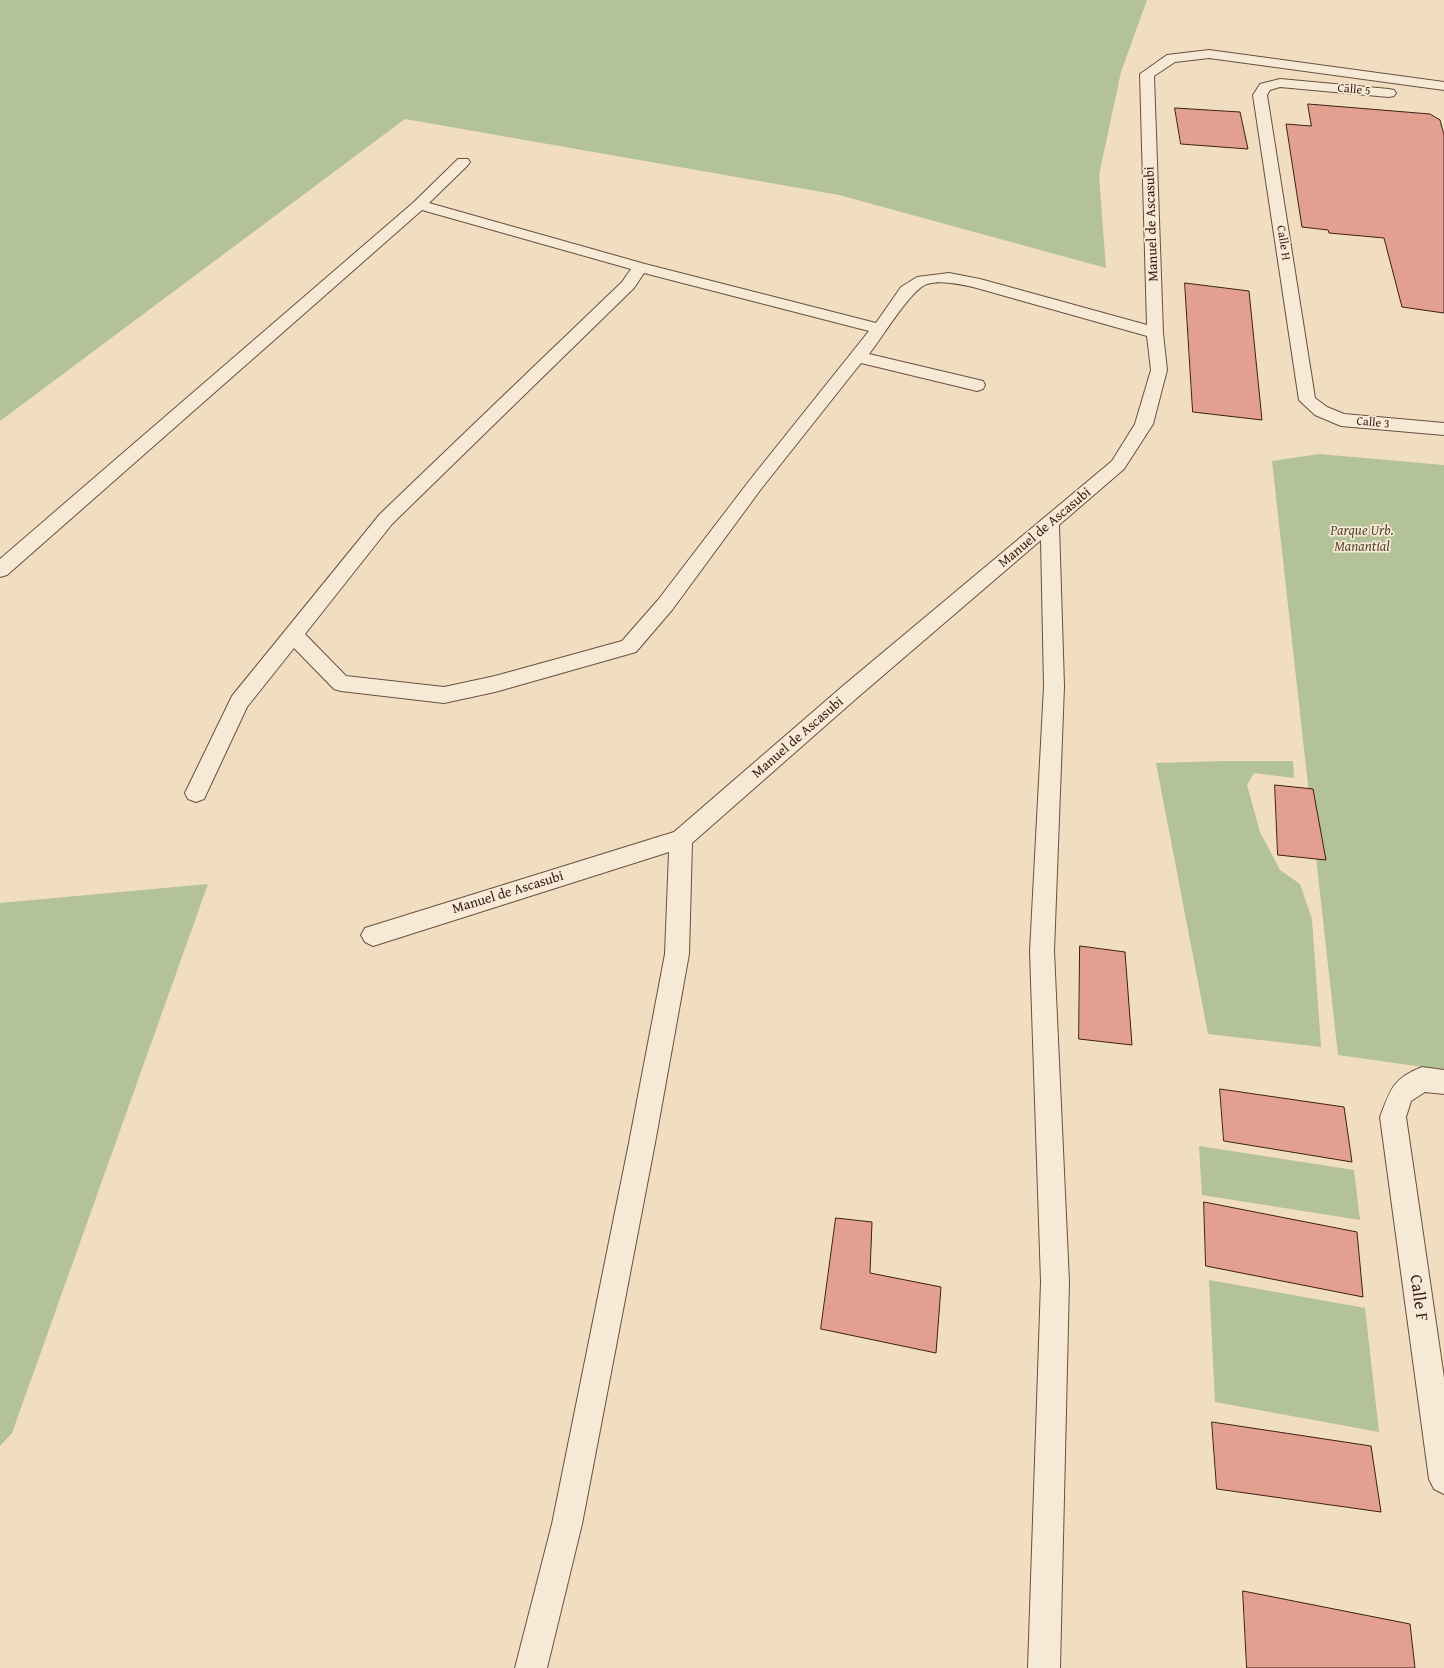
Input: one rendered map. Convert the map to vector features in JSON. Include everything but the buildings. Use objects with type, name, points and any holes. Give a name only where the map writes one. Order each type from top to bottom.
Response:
[{"type":"street","name":"Manuel de Ascasubi","points":[[373,935],[682,839],[851,691],[1118,465],[1144,424],[1159,370],[1155,333],[1147,74],[1172,58],[1209,54],[1444,86]]},
{"type":"street","name":"Calle 5","points":[[1265,87],[1280,83],[1402,94]]},
{"type":"street","name":"Calle H","points":[[1265,87],[1260,95],[1307,400]]},
{"type":"street","points":[[0,570],[419,205],[463,162]]},
{"type":"street","points":[[419,205],[640,267],[880,329]]},
{"type":"street","points":[[196,792],[239,702],[386,519],[628,285],[640,267]]},
{"type":"street","points":[[292,635],[341,683],[444,695],[495,684],[629,647],[665,605],[754,485],[880,329],[907,290],[923,280],[949,278],[974,282],[1155,333]]},
{"type":"street","points":[[858,357],[977,385]]},
{"type":"street","name":"Calle 3","points":[[1307,400],[1321,411],[1341,420],[1444,429]]},
{"type":"street","points":[[1044,1668],[1055,1282],[1042,951],[1054,686],[1050,524]]},
{"type":"street","points":[[531,1668],[567,1524],[642,1143],[675,961],[682,839]]},
{"type":"street","name":"Calle F","points":[[1444,1082],[1422,1079],[1402,1093],[1393,1117],[1444,1479]]},
{"type":"green space","points":[[0,0],[1147,0],[1121,72],[1099,175],[1106,268],[839,195],[405,119],[0,421]]},
{"type":"green space","name":"Parque Urb. Manantial","points":[[1319,454],[1444,465],[1444,1070],[1338,1055],[1272,461]]},
{"type":"green space","points":[[1293,761],[1294,778],[1254,773],[1247,785],[1260,832],[1280,870],[1300,884],[1312,919],[1321,1047],[1208,1034],[1156,763]]},
{"type":"green space","points":[[208,884],[12,1433],[0,1446],[0,903]]},
{"type":"green space","points":[[1199,1146],[1354,1170],[1360,1220],[1202,1195]]},
{"type":"green space","points":[[1209,1280],[1365,1308],[1379,1432],[1215,1402]]}]
